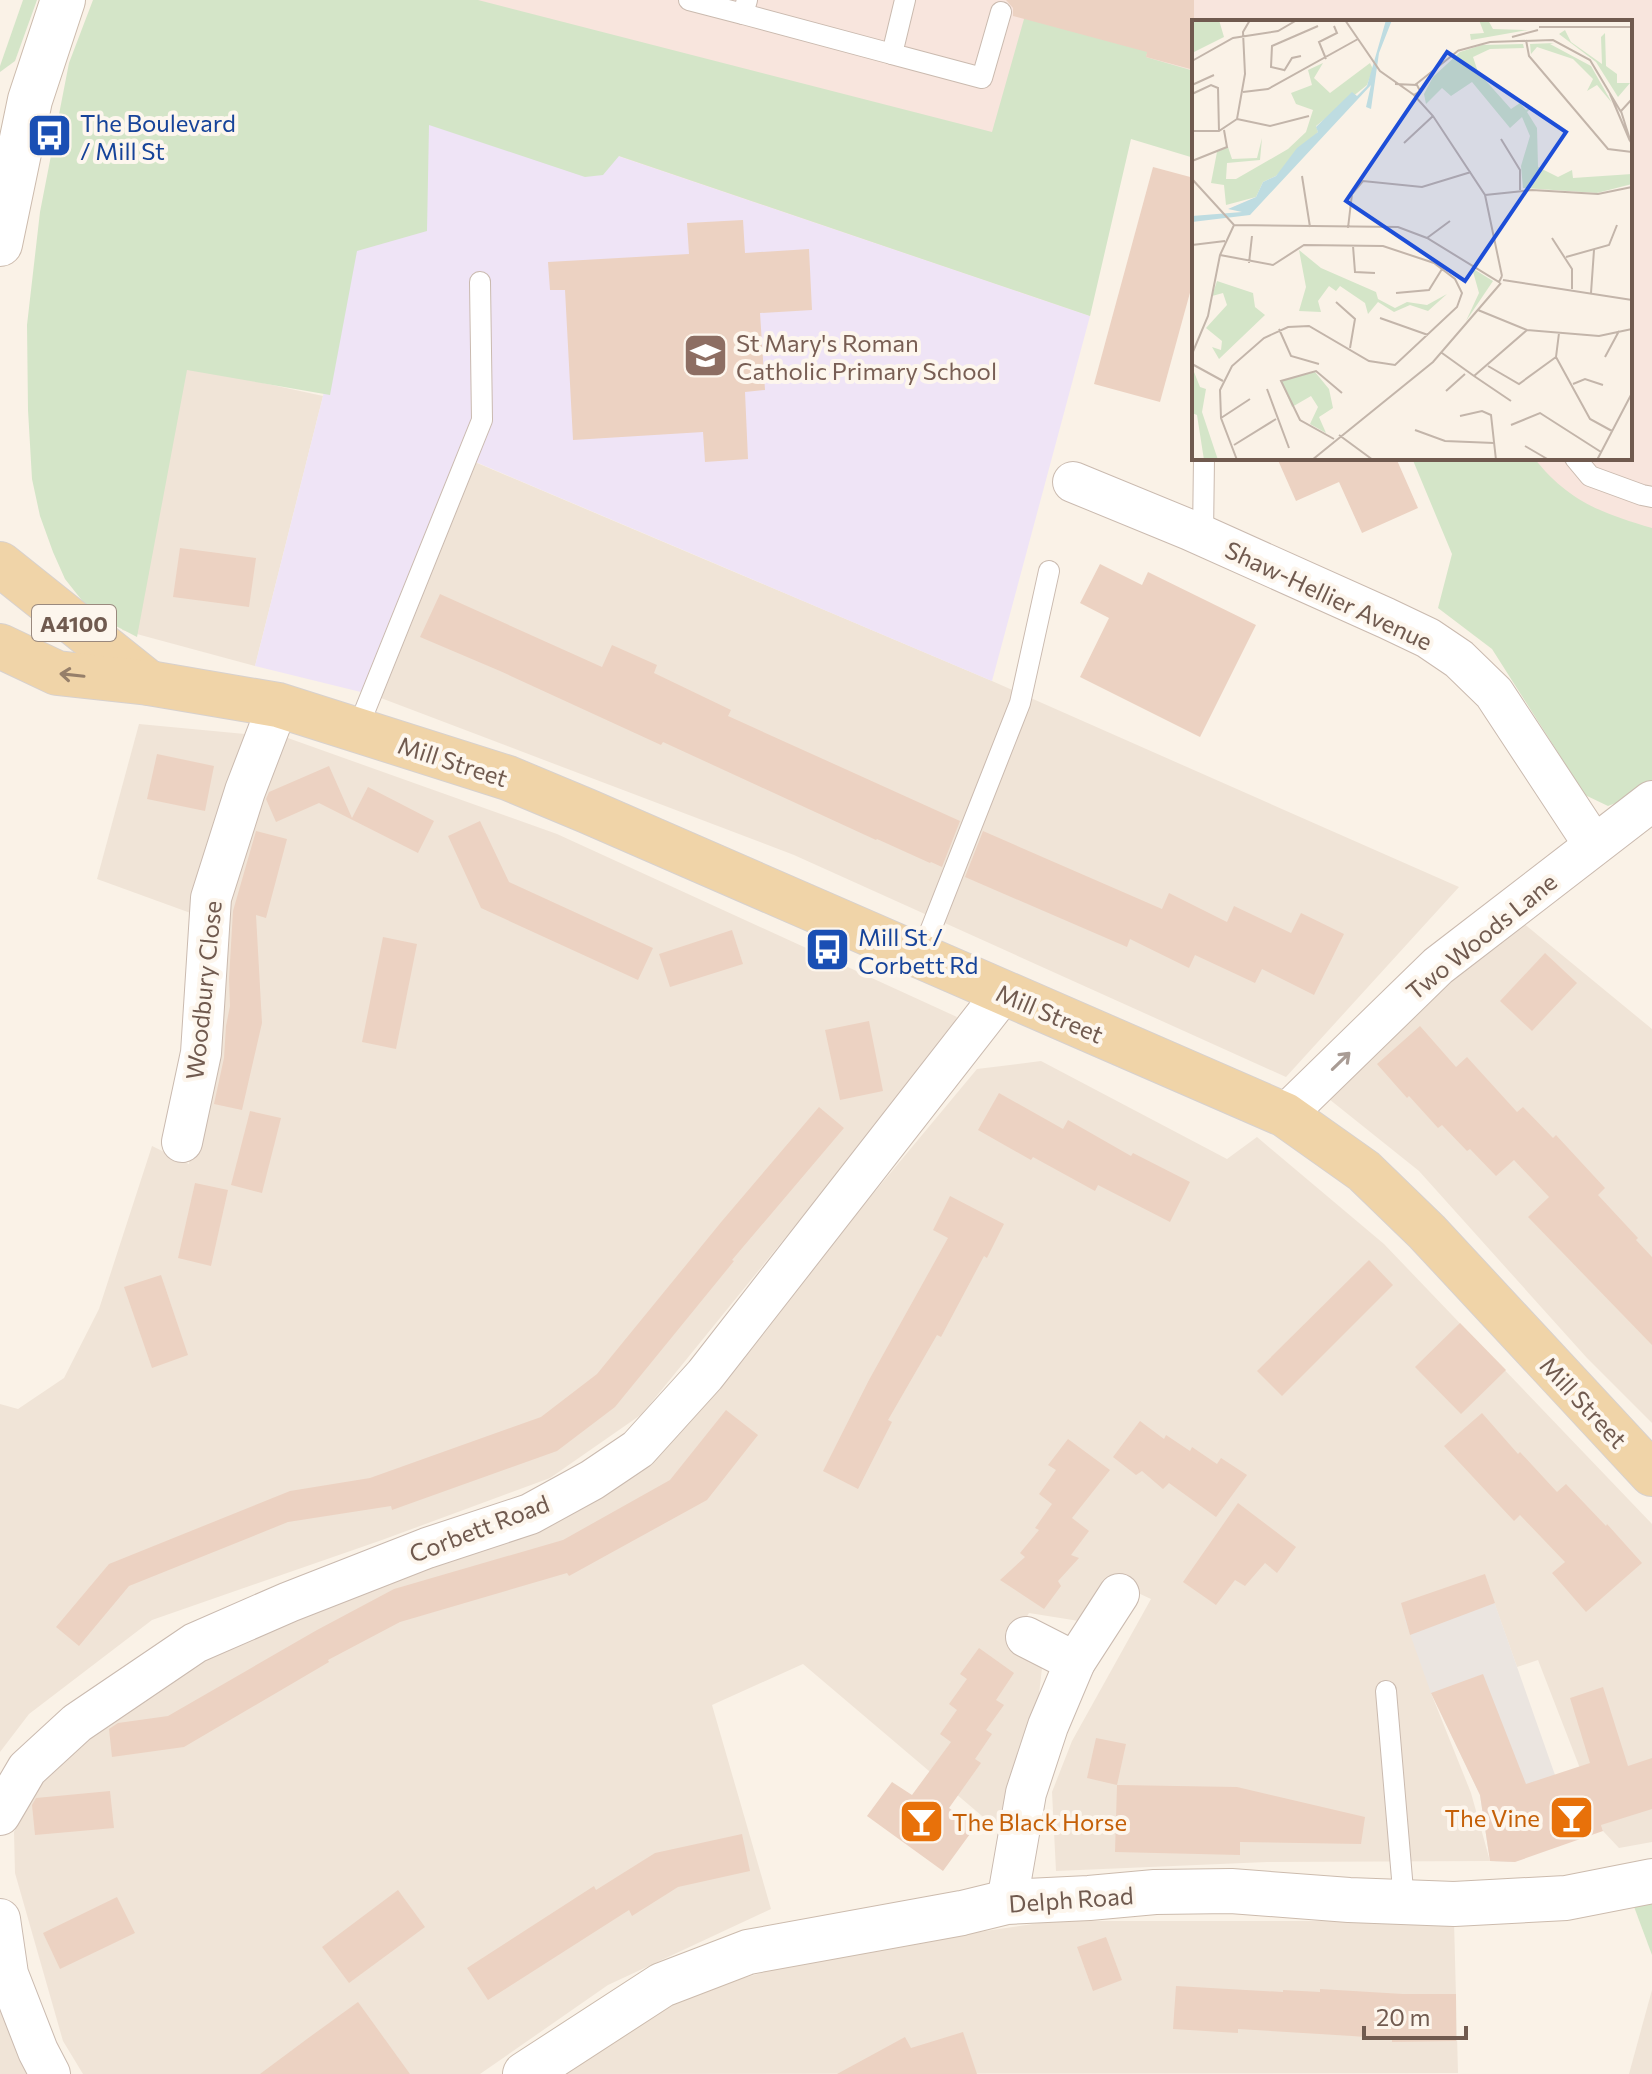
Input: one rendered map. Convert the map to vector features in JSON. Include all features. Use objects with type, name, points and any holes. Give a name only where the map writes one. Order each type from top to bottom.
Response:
[{"type":"main road","points":[[0,244],[22,100],[63,0]]},
{"type":"main road","name":"Mill Street","points":[[0,564],[149,683]]},
{"type":"main road","name":"Mill Street","points":[[0,646],[57,673],[149,683],[278,705],[508,778],[1285,1115],[1364,1171],[1427,1232],[1652,1474]]},
{"type":"main road","name":"Delph Road","points":[[525,2074],[662,1985],[748,1952],[1007,1902],[1155,1892],[1231,1891],[1454,1904],[1566,1898],[1652,1881]]},
{"type":"street","name":"Shaw-Hellier Avenue","points":[[1073,482],[1386,618],[1428,638],[1459,659],[1494,693],[1594,845]]},
{"type":"street","name":"Woodbury Close","points":[[182,1142],[201,1053],[211,898],[245,791],[278,705]]},
{"type":"street","name":"Two Woods Lane","points":[[1285,1115],[1438,966],[1652,801]]},
{"type":"street","name":"Corbett Road","points":[[0,1815],[27,1769],[77,1723],[195,1643],[427,1548],[530,1514],[592,1480],[638,1449],[705,1375],[1003,993]]},
{"type":"street","points":[[1007,1902],[1026,1793],[1048,1726],[1075,1662],[1119,1594]]},
{"type":"street","points":[[1026,1637],[1075,1662]]},
{"type":"street","points":[[0,1919],[8,1974],[50,2074]]},
{"type":"lane","points":[[689,0],[745,7],[892,54],[982,78],[1001,12]]},
{"type":"lane","points":[[892,54],[905,0]]},
{"type":"lane","points":[[357,730],[482,420],[480,282]]},
{"type":"lane","points":[[1203,536],[1204,460]]},
{"type":"lane","points":[[1577,460],[1590,476],[1652,497]]},
{"type":"lane","points":[[920,957],[1020,703],[1049,571]]},
{"type":"lane","points":[[1386,1691],[1404,1902]]},
{"type":"shaded area","points":[[323,0],[1652,0],[1652,731],[1433,460],[1632,460],[1632,20],[1192,20],[1192,138],[1120,107],[1090,316],[618,156]]},
{"type":"shaded area","name":"St Mary's Roman Catholic Primary School","points":[[380,82],[618,156],[1090,316],[992,681],[471,460],[373,695],[255,666],[323,396]]},
{"type":"shaded area","points":[[166,362],[323,396],[255,666],[122,630]]},
{"type":"shaded area","points":[[470,460],[992,681],[1459,887],[1286,1077],[794,855],[373,695]]},
{"type":"shaded area","points":[[139,724],[245,734],[196,915],[97,879]]},
{"type":"shaded area","points":[[285,737],[557,834],[957,1017],[950,1035],[642,1414],[550,1478],[152,1620],[29,1714],[0,1752],[0,1404],[18,1409],[64,1378],[99,1309],[152,1146],[189,1164],[209,1062],[225,902]]},
{"type":"shaded area","points":[[1517,918],[1652,1029],[1652,1423],[1587,1358],[1419,1171],[1319,1091]]},
{"type":"shaded area","points":[[1041,1061],[1227,1159],[1257,1137],[1384,1244],[1652,1524],[1652,1842],[1619,1848],[1603,1831],[1538,1660],[1517,1667],[1489,1588],[1431,1693],[1471,1793],[1490,1861],[1267,1862],[1056,1871],[1052,1792],[1072,1741],[1151,1599],[1110,1580],[1079,1621],[1029,1613],[1009,1647],[1042,1668],[1036,1720],[995,1827],[803,1664],[712,1705],[771,1909],[608,1985],[480,2074],[83,2074],[63,2041],[15,1873],[14,1832],[47,1774],[111,1715],[202,1652],[653,1458],[977,1069]]},
{"type":"shaded area","points":[[1489,1587],[1555,1775],[1496,1808],[1515,1862],[1490,1861],[1480,1795],[1431,1693],[1405,1620]]},
{"type":"shaded area","points":[[1053,1921],[1454,1921],[1458,2073],[561,2074],[670,1999],[828,1954]]},
{"type":"shaded area","points":[[1652,1990],[1652,2074],[1629,2074]]},
{"type":"shaded area","points":[[0,2003],[30,2074],[0,2074]]},
{"type":"green space","points":[[23,0],[37,0],[15,61],[0,72],[0,66]]},
{"type":"green space","points":[[93,0],[478,0],[992,132],[1024,19],[1162,0],[1146,57],[1192,70],[1192,157],[1131,139],[1090,316],[619,156],[603,175],[585,177],[429,125],[427,231],[357,251],[330,395],[187,370],[137,637],[84,603],[65,579],[40,516],[32,479],[27,325],[40,212],[69,63]]},
{"type":"green space","points":[[1413,460],[1536,460],[1560,485],[1587,504],[1652,528],[1652,780],[1626,799],[1608,806],[1585,795],[1492,649],[1438,608],[1452,554]]},
{"type":"green space","points":[[1652,1901],[1652,1955],[1633,1904]]},
{"type":"building","points":[[1006,0],[1194,0],[1192,69],[1146,57],[1147,52],[1013,16],[1013,8]]},
{"type":"building","points":[[1153,167],[1192,177],[1192,285],[1160,402],[1094,384]]},
{"type":"building","points":[[743,220],[745,253],[809,249],[812,310],[760,313],[765,390],[745,392],[748,459],[705,462],[703,432],[573,440],[565,290],[550,290],[548,262],[689,254],[687,223]]},
{"type":"building","points":[[1278,460],[1397,460],[1418,508],[1362,533],[1339,482],[1296,501]]},
{"type":"building","points":[[180,548],[256,558],[249,607],[173,597]]},
{"type":"building","points":[[1100,564],[1142,585],[1148,572],[1256,625],[1200,737],[1080,677],[1109,618],[1080,603]]},
{"type":"building","points":[[440,594],[602,667],[612,645],[657,665],[654,673],[731,710],[728,716],[960,821],[942,867],[420,637]]},
{"type":"building","points":[[157,754],[214,766],[205,811],[147,799]]},
{"type":"building","points":[[329,766],[352,818],[368,787],[434,821],[418,853],[319,803],[276,822],[266,799],[269,792]]},
{"type":"building","points":[[480,821],[509,882],[653,948],[638,980],[481,908],[448,836]]},
{"type":"building","points":[[256,831],[287,839],[266,918],[256,915],[262,1023],[242,1110],[214,1104],[224,1058],[230,1006],[233,911]]},
{"type":"building","points":[[983,831],[1162,909],[1169,893],[1227,922],[1234,906],[1291,933],[1301,913],[1344,934],[1314,995],[1262,969],[1255,983],[1195,955],[1189,968],[1130,939],[1127,947],[965,877]]},
{"type":"building","points":[[732,930],[743,964],[670,987],[659,954]]},
{"type":"building","points":[[383,937],[417,944],[396,1049],[362,1042]]},
{"type":"building","points":[[1545,953],[1577,983],[1532,1031],[1500,1001]]},
{"type":"building","points":[[869,1021],[883,1091],[840,1100],[825,1030]]},
{"type":"building","points":[[1420,1026],[1456,1067],[1467,1057],[1517,1112],[1523,1107],[1553,1138],[1556,1135],[1605,1188],[1598,1195],[1652,1257],[1652,1345],[1528,1217],[1549,1197],[1514,1160],[1496,1176],[1442,1125],[1438,1128],[1377,1064]]},
{"type":"building","points":[[999,1093],[1063,1129],[1068,1120],[1131,1156],[1133,1153],[1190,1182],[1170,1222],[1098,1185],[1095,1191],[978,1130]]},
{"type":"building","points":[[819,1107],[844,1128],[732,1260],[615,1407],[557,1451],[392,1510],[391,1506],[288,1522],[129,1586],[79,1646],[56,1627],[109,1564],[290,1491],[370,1478],[541,1417],[597,1374]]},
{"type":"building","points":[[250,1111],[281,1118],[262,1193],[231,1185]]},
{"type":"building","points":[[195,1183],[228,1190],[211,1266],[178,1258]]},
{"type":"building","points":[[950,1196],[1004,1224],[941,1337],[937,1335],[888,1420],[892,1422],[858,1489],[823,1471],[869,1380],[948,1238],[933,1230]]},
{"type":"building","points":[[1369,1260],[1393,1285],[1282,1396],[1257,1371]]},
{"type":"building","points":[[161,1275],[188,1355],[152,1368],[124,1287]]},
{"type":"building","points":[[1460,1323],[1506,1370],[1461,1414],[1415,1367]]},
{"type":"building","points":[[726,1410],[758,1435],[707,1500],[569,1576],[567,1573],[400,1622],[328,1660],[184,1747],[112,1757],[109,1729],[118,1723],[168,1716],[394,1589],[563,1540],[670,1480]]},
{"type":"building","points":[[1482,1413],[1557,1492],[1566,1484],[1642,1563],[1586,1612],[1552,1573],[1565,1562],[1520,1515],[1514,1521],[1444,1446]]},
{"type":"building","points":[[1140,1421],[1164,1439],[1166,1435],[1190,1451],[1192,1447],[1217,1464],[1221,1458],[1247,1475],[1216,1517],[1169,1483],[1163,1489],[1142,1471],[1136,1475],[1113,1457]]},
{"type":"building","points":[[1068,1439],[1110,1470],[1072,1518],[1089,1531],[1071,1555],[1079,1558],[1058,1581],[1061,1586],[1044,1609],[1000,1580],[1025,1557],[1020,1553],[1039,1530],[1035,1528],[1052,1504],[1039,1494],[1056,1470],[1048,1465]]},
{"type":"building","points":[[1238,1503],[1296,1547],[1277,1573],[1265,1563],[1245,1586],[1235,1580],[1216,1605],[1183,1582]]},
{"type":"building","points":[[1485,1574],[1495,1603],[1410,1635],[1401,1603]]},
{"type":"building","points":[[979,1648],[1014,1673],[996,1700],[1004,1705],[986,1730],[992,1734],[975,1759],[981,1763],[949,1808],[975,1827],[943,1871],[867,1816],[892,1782],[912,1795],[951,1742],[940,1734],[957,1710],[949,1704],[967,1679],[960,1674]]},
{"type":"building","points":[[1483,1674],[1526,1784],[1590,1763],[1570,1698],[1603,1687],[1628,1766],[1652,1758],[1652,1809],[1601,1825],[1603,1831],[1515,1862],[1490,1861],[1480,1795],[1431,1693]]},
{"type":"building","points":[[1096,1738],[1126,1744],[1117,1785],[1087,1778]]},
{"type":"building","points":[[1117,1785],[1237,1787],[1365,1817],[1361,1844],[1240,1842],[1240,1855],[1115,1852]]},
{"type":"building","points":[[110,1791],[114,1828],[35,1835],[32,1805],[36,1798]]},
{"type":"building","points":[[742,1834],[750,1871],[678,1887],[632,1916],[629,1910],[488,2000],[467,1968],[594,1886],[596,1890],[655,1853]]},
{"type":"building","points":[[398,1890],[425,1927],[349,1983],[322,1947]]},
{"type":"building","points":[[117,1897],[135,1933],[60,1969],[43,1933]]},
{"type":"building","points":[[1106,1937],[1122,1980],[1093,1991],[1077,1947]]},
{"type":"building","points":[[1176,1986],[1283,1992],[1320,1992],[1320,1989],[1456,1994],[1456,2041],[1392,2042],[1392,2039],[1238,2029],[1238,2033],[1173,2029]]},
{"type":"building","points":[[358,2002],[410,2074],[260,2074],[307,2039]]},
{"type":"building","points":[[963,2032],[977,2074],[837,2074],[905,2037],[911,2048]]},
{"type":"place","name":"The Boulevard / Mill St","points":[[49,136]]},
{"type":"place","name":"St Mary's Roman Catholic Primary School","points":[[705,356]]},
{"type":"place","name":"Mill St / Corbett Rd","points":[[827,950]]},
{"type":"place","name":"The Vine","points":[[1571,1817]]},
{"type":"place","name":"The Black Horse","points":[[921,1821]]}]
